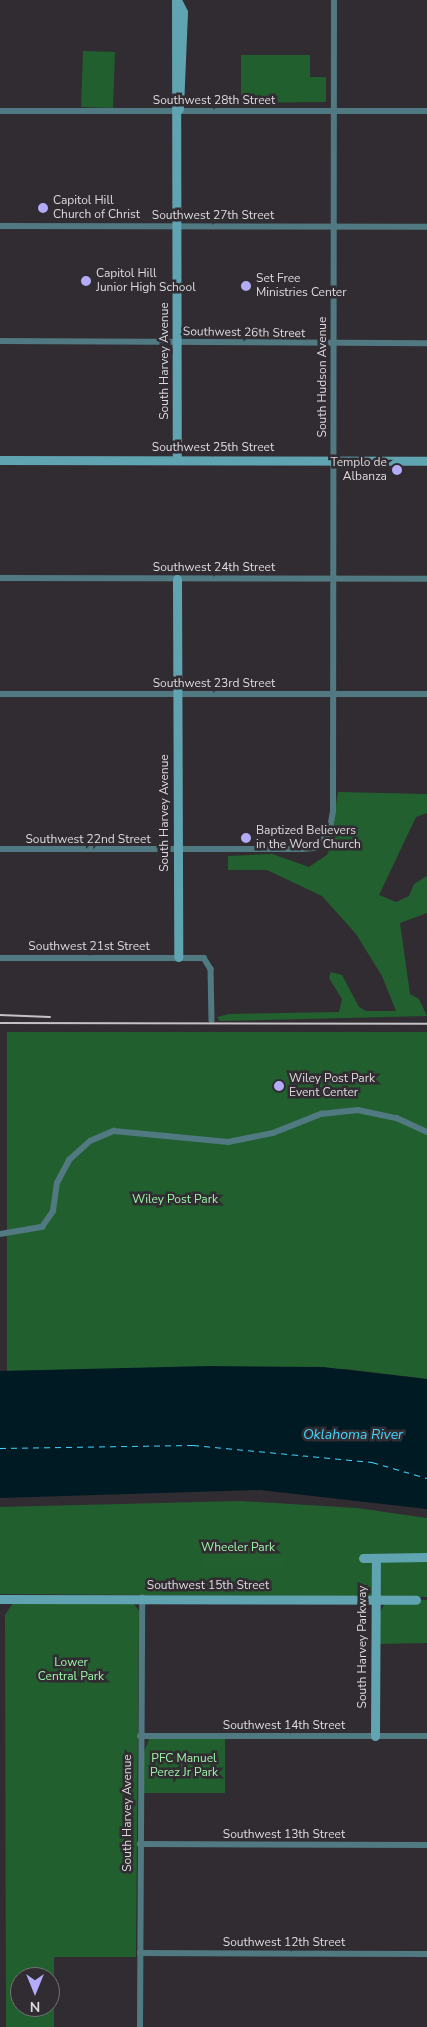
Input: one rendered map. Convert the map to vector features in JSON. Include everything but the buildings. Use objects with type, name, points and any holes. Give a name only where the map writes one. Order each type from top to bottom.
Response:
[{"type":"street","name":"South Harvey Avenue","points":[[177,0],[183,12],[178,111],[177,460]]},
{"type":"street","name":"South Hudson Avenue","points":[[324,842],[333,812],[334,460],[332,344],[334,0]]},
{"type":"street","name":"Southwest 28th Street","points":[[0,111],[427,111]]},
{"type":"street","name":"Southwest 27th Street","points":[[0,226],[427,226]]},
{"type":"street","name":"Southwest 26th Street","points":[[0,341],[427,343]]},
{"type":"street","name":"Southwest 25th Street","points":[[0,460],[427,461]]},
{"type":"street","name":"Southwest 24th Street","points":[[0,578],[427,579]]},
{"type":"street","name":"South Harvey Avenue","points":[[177,578],[178,957]]},
{"type":"street","name":"Southwest 23rd Street","points":[[0,694],[427,694]]},
{"type":"street","name":"Southwest 22nd Street","points":[[0,849],[177,851],[302,849],[324,842]]},
{"type":"street","name":"Southwest 21st Street","points":[[0,958],[178,957]]},
{"type":"street","points":[[178,957],[201,958],[210,963],[212,1020]]},
{"type":"street","points":[[0,1234],[42,1227],[52,1210],[57,1183],[69,1160],[90,1141],[114,1131],[228,1142],[268,1134],[321,1114],[358,1110],[396,1118],[427,1132]]},
{"type":"street","points":[[362,1558],[427,1557]]},
{"type":"street","name":"South Harvey Parkway","points":[[375,1736],[376,1558]]},
{"type":"street","name":"South Harvey Avenue","points":[[140,2027],[142,1598]]},
{"type":"street","name":"Southwest 15th Street","points":[[0,1599],[416,1600]]},
{"type":"street","name":"Southwest 14th Street","points":[[140,1736],[427,1736]]},
{"type":"street","name":"Southwest 13th Street","points":[[140,1844],[427,1845]]},
{"type":"street","name":"Southwest 12th Street","points":[[140,1953],[427,1954]]},
{"type":"green space","points":[[83,51],[115,52],[113,108],[81,107]]},
{"type":"green space","points":[[241,55],[310,55],[310,77],[326,77],[326,102],[241,103]]},
{"type":"green space","points":[[338,792],[427,794],[427,813],[416,817],[379,895],[396,902],[409,896],[414,884],[427,876],[427,913],[400,923],[410,994],[419,999],[427,1016],[220,1021],[217,1017],[229,1014],[339,1012],[342,999],[329,978],[331,972],[342,975],[359,1007],[366,1011],[396,1011],[382,976],[356,934],[322,896],[267,870],[228,870],[228,856],[272,854],[309,867],[328,854]]},
{"type":"green space","name":"Wiley Post Park","points":[[7,1032],[427,1032],[427,1379],[346,1369],[7,1371]]},
{"type":"green space","name":"Wheeler Park","points":[[240,1501],[357,1508],[427,1518],[427,1597],[0,1594],[0,1507]]},
{"type":"green space","points":[[226,1547],[272,1552],[281,1556],[285,1568],[212,1571],[202,1567],[203,1551]]},
{"type":"green space","points":[[387,1600],[427,1600],[427,1643],[379,1644],[380,1612]]},
{"type":"green space","name":"Lower Central Park","points":[[13,1603],[134,1604],[139,1611],[136,1957],[54,1957],[54,1967],[10,1967],[10,2017],[54,2017],[54,2027],[6,2027],[5,1615]]},
{"type":"green space","name":"PFC Manuel Perez Jr Park","points":[[149,1739],[225,1739],[225,1793],[144,1793],[144,1752]]},
{"type":"water","name":"Oklahoma River","points":[[209,1366],[323,1367],[427,1379],[427,1509],[260,1490],[0,1498],[0,1371]]},
{"type":"ferry route","points":[[0,1448],[193,1445],[372,1462],[427,1478]]},
{"type":"railway","points":[[0,1015],[50,1017]]},
{"type":"railway","points":[[0,1023],[427,1024]]},
{"type":"place","name":"Capitol Hill Church of Christ","points":[[43,208]]},
{"type":"place","name":"Capitol Hill Junior High School","points":[[86,281]]},
{"type":"place","name":"Set Free Ministries Center","points":[[246,286]]},
{"type":"place","name":"Templo de Albanza","points":[[397,470]]},
{"type":"place","name":"Baptized Believers in the Word Church","points":[[246,838]]},
{"type":"place","name":"Wiley Post Park Event Center","points":[[279,1086]]}]
